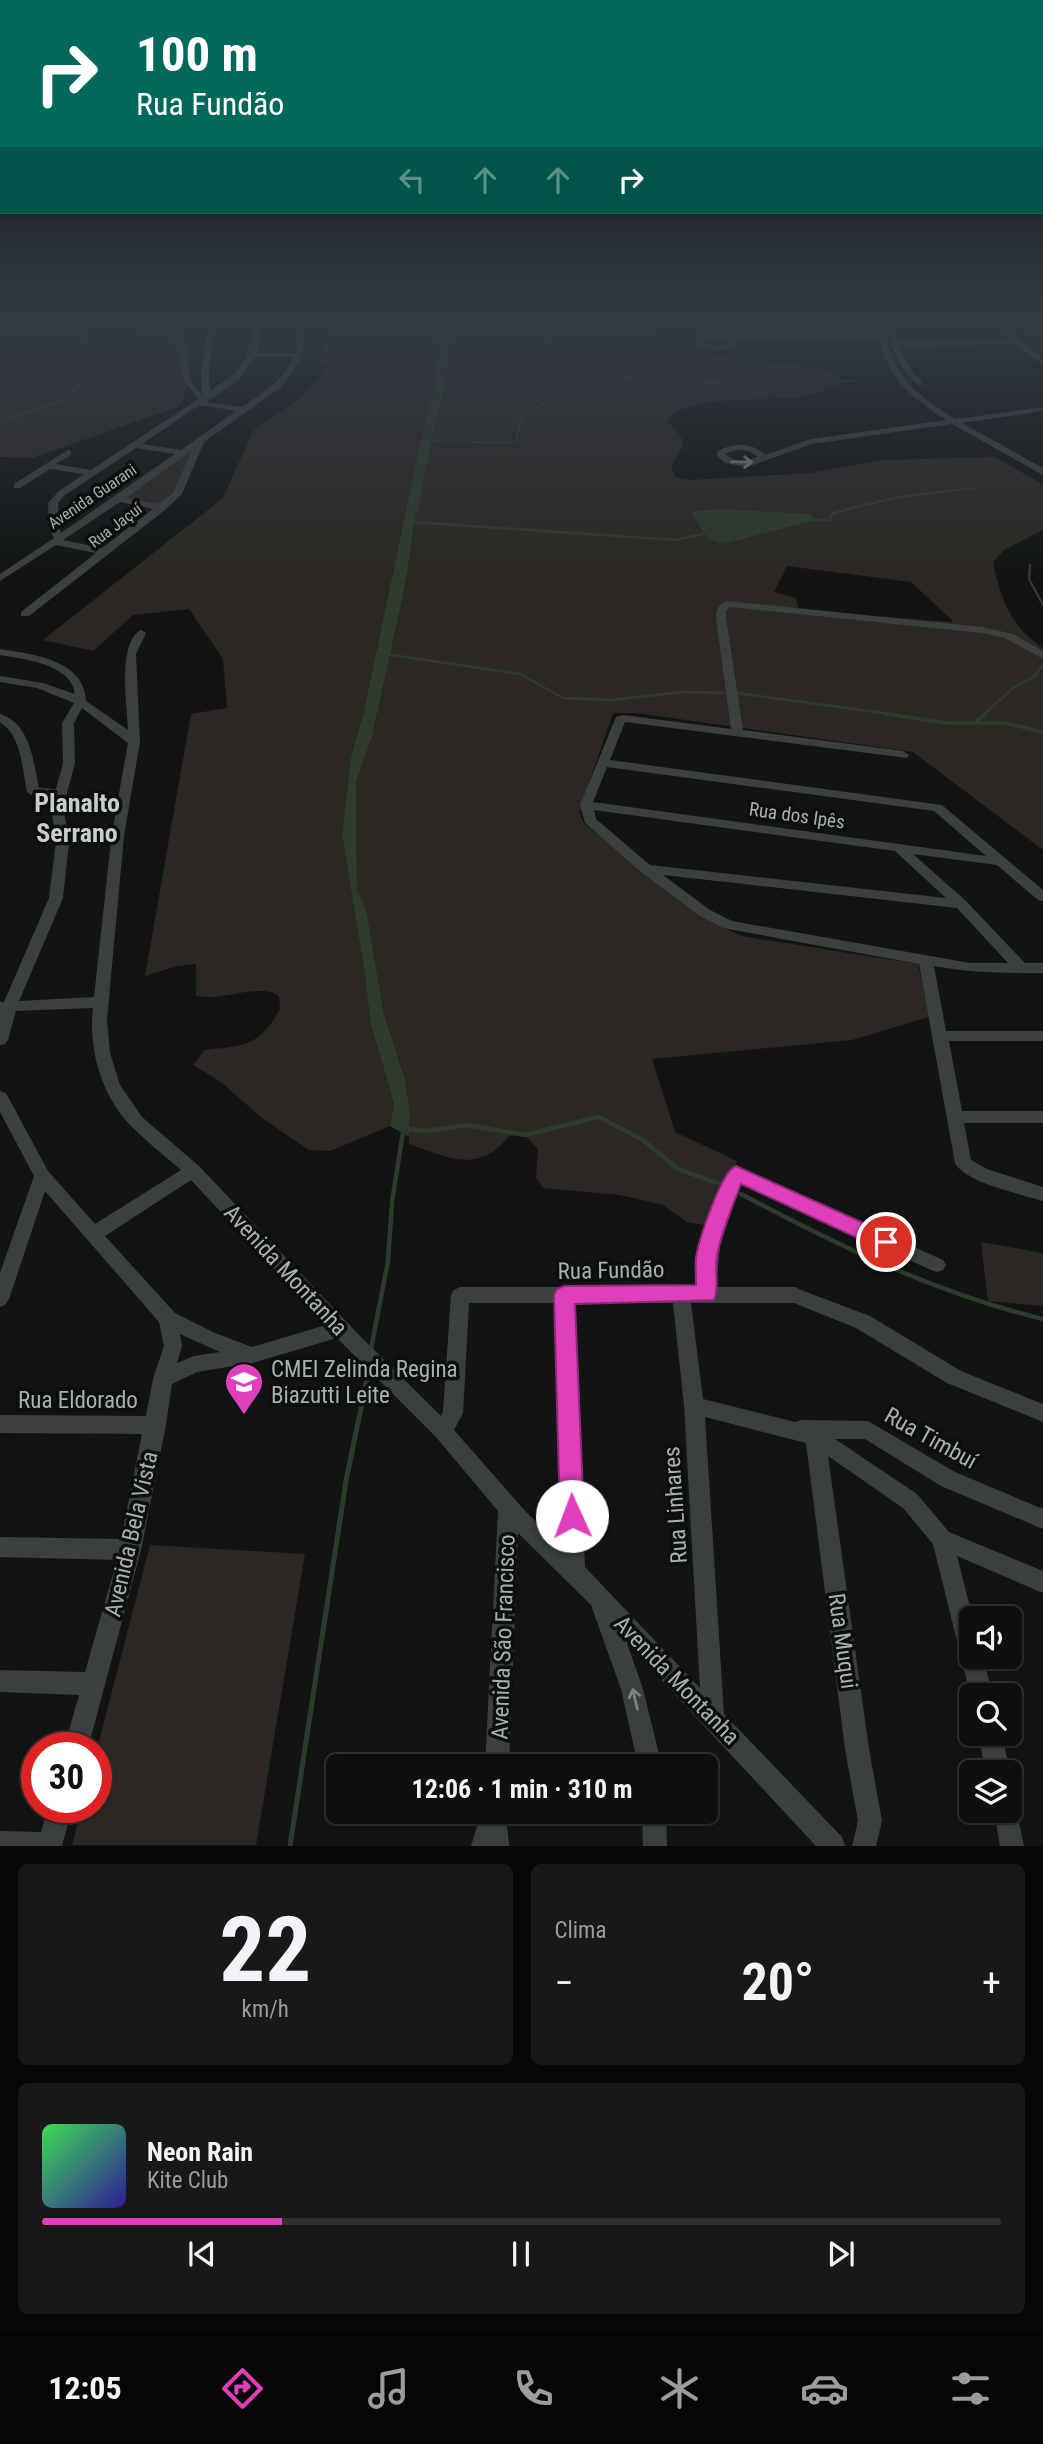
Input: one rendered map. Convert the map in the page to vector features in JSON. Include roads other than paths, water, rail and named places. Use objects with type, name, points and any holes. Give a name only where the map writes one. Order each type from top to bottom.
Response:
[{"type":"street","points":[[106,552],[56,540],[51,511],[53,503],[92,473],[195,405]]},
{"type":"street","points":[[225,405],[245,410]]},
{"type":"street","name":"Avenida Guarani","points":[[0,578],[251,405]]},
{"type":"street","points":[[933,405],[952,421],[1043,472]]},
{"type":"street","points":[[946,405],[963,419],[1043,463]]},
{"type":"street","points":[[762,456],[811,442],[1043,409]]},
{"type":"street","name":"Rua Jaçuí","points":[[25,614],[177,494],[200,442]]},
{"type":"street","points":[[134,445],[182,453]]},
{"type":"street","points":[[17,486],[68,453]]},
{"type":"street","points":[[50,466],[92,473]]},
{"type":"street","points":[[118,499],[162,508]]},
{"type":"street","points":[[737,731],[721,618],[721,611],[727,604],[982,630],[1009,636],[1043,656]]},
{"type":"street","name":"Avenida Montanha","points":[[141,634],[131,654],[134,742],[118,836],[99,1020],[102,1053],[112,1086],[136,1121],[193,1171],[347,1336],[443,1431],[509,1507],[574,1571],[600,1602],[713,1716],[834,1846]]},
{"type":"street","points":[[0,652],[46,660],[82,690],[81,700],[68,723],[69,763],[57,808],[63,841],[56,898],[5,1007],[0,1040]]},
{"type":"street","points":[[0,679],[27,681],[81,700],[102,713],[134,742]]},
{"type":"street","points":[[59,692],[77,684]]},
{"type":"street","points":[[0,717],[10,721],[20,735],[33,792],[61,793]]},
{"type":"street","points":[[903,755],[623,718],[586,805],[590,820],[646,869],[705,913],[728,925],[970,968],[1043,968]]},
{"type":"street","points":[[603,763],[938,808],[1043,897]]},
{"type":"street","name":"Rua dos Ipês","points":[[586,805],[1003,862]]},
{"type":"street","points":[[63,841],[118,836]]},
{"type":"street","points":[[900,849],[961,904],[1022,969]]},
{"type":"street","points":[[646,869],[961,904]]},
{"type":"street","points":[[926,960],[963,1163],[971,1170],[1043,1194]]},
{"type":"street","points":[[5,1007],[102,1002]]},
{"type":"street","points":[[940,1036],[1043,1036]]},
{"type":"street","points":[[0,1097],[42,1176],[168,1319],[208,1339],[252,1355]]},
{"type":"street","points":[[955,1117],[1043,1117]]},
{"type":"street","points":[[95,1233],[193,1171]]},
{"type":"street","points":[[707,1294],[706,1260],[712,1235],[736,1173],[937,1265]]},
{"type":"street","points":[[0,1299],[42,1176]]},
{"type":"street","name":"Rua Linhares","points":[[681,1293],[694,1406],[713,1716]]},
{"type":"street","name":"Rua Fundão","points":[[443,1431],[453,1413],[460,1295],[795,1295],[863,1322],[954,1377],[1043,1413]]},
{"type":"street","points":[[564,1295],[574,1571]]},
{"type":"street","name":"Avenida Bela Vista","points":[[80,1732],[130,1550],[163,1379],[173,1346],[168,1319]]},
{"type":"street","points":[[163,1379],[194,1364],[347,1336]]},
{"type":"street","points":[[694,1406],[815,1436],[911,1501],[942,1539],[959,1606]]},
{"type":"street","name":"Rua Eldorado","points":[[0,1424],[156,1424]]},
{"type":"street","name":"Rua Timbuí","points":[[790,1430],[818,1427],[868,1430],[948,1479],[1043,1519]]},
{"type":"street","name":"Rua Muqui","points":[[815,1436],[857,1749],[870,1821],[864,1846]]},
{"type":"street","name":"Avenida São Francisco","points":[[499,1754],[509,1507]]},
{"type":"street","points":[[942,1539],[1043,1581]]},
{"type":"street","points":[[0,1546],[130,1550]]},
{"type":"street","points":[[600,1602],[632,1689],[647,1754]]},
{"type":"street","points":[[0,1681],[94,1684]]},
{"type":"street","points":[[0,1843],[49,1845],[56,1823]]},
{"type":"street","points":[[1008,1823],[1012,1846]]},
{"type":"street","points":[[483,1846],[491,1824]]},
{"type":"street","points":[[496,1824],[497,1846]]},
{"type":"street","points":[[654,1824],[655,1846]]},
{"type":"waterway","points":[[0,422],[49,405]]},
{"type":"waterway","points":[[433,430],[438,405]]},
{"type":"waterway","points":[[430,441],[516,443],[521,418],[541,405]]},
{"type":"waterway","points":[[420,493],[429,448]]},
{"type":"waterway","points":[[934,493],[973,488]]},
{"type":"waterway","points":[[416,512],[420,491]]},
{"type":"waterway","points":[[812,520],[830,520],[833,513],[894,498],[948,491]]},
{"type":"waterway","points":[[413,522],[676,540],[707,533]]},
{"type":"waterway","points":[[1030,565],[1029,579],[1043,605]]},
{"type":"waterway","points":[[385,654],[520,674],[563,698],[611,700],[682,692],[728,693]]},
{"type":"waterway","points":[[983,715],[1013,688],[1035,676],[1043,664]]},
{"type":"waterway","points":[[737,693],[898,715]]},
{"type":"waterway","points":[[887,714],[947,723],[1005,723],[1043,732]]},
{"type":"waterway","points":[[977,721],[985,714]]},
{"type":"waterway","points":[[406,1129],[427,1131],[467,1125],[525,1135],[599,1117],[643,1140],[678,1169],[725,1186]]},
{"type":"waterway","points":[[371,1349],[388,1261],[392,1202],[403,1132]]},
{"type":"waterway","points":[[741,1194],[851,1250],[926,1282],[1043,1319]]},
{"type":"waterway","points":[[368,1371],[369,1367]]},
{"type":"waterway","points":[[290,1846],[346,1481],[369,1369]]},
{"type":"place","name":"CMEI Zelinda Regina Biazutti Leite","points":[[244,1416]]},
{"type":"district","name":"Planalto Serrano","points":[[77,818]]}]
